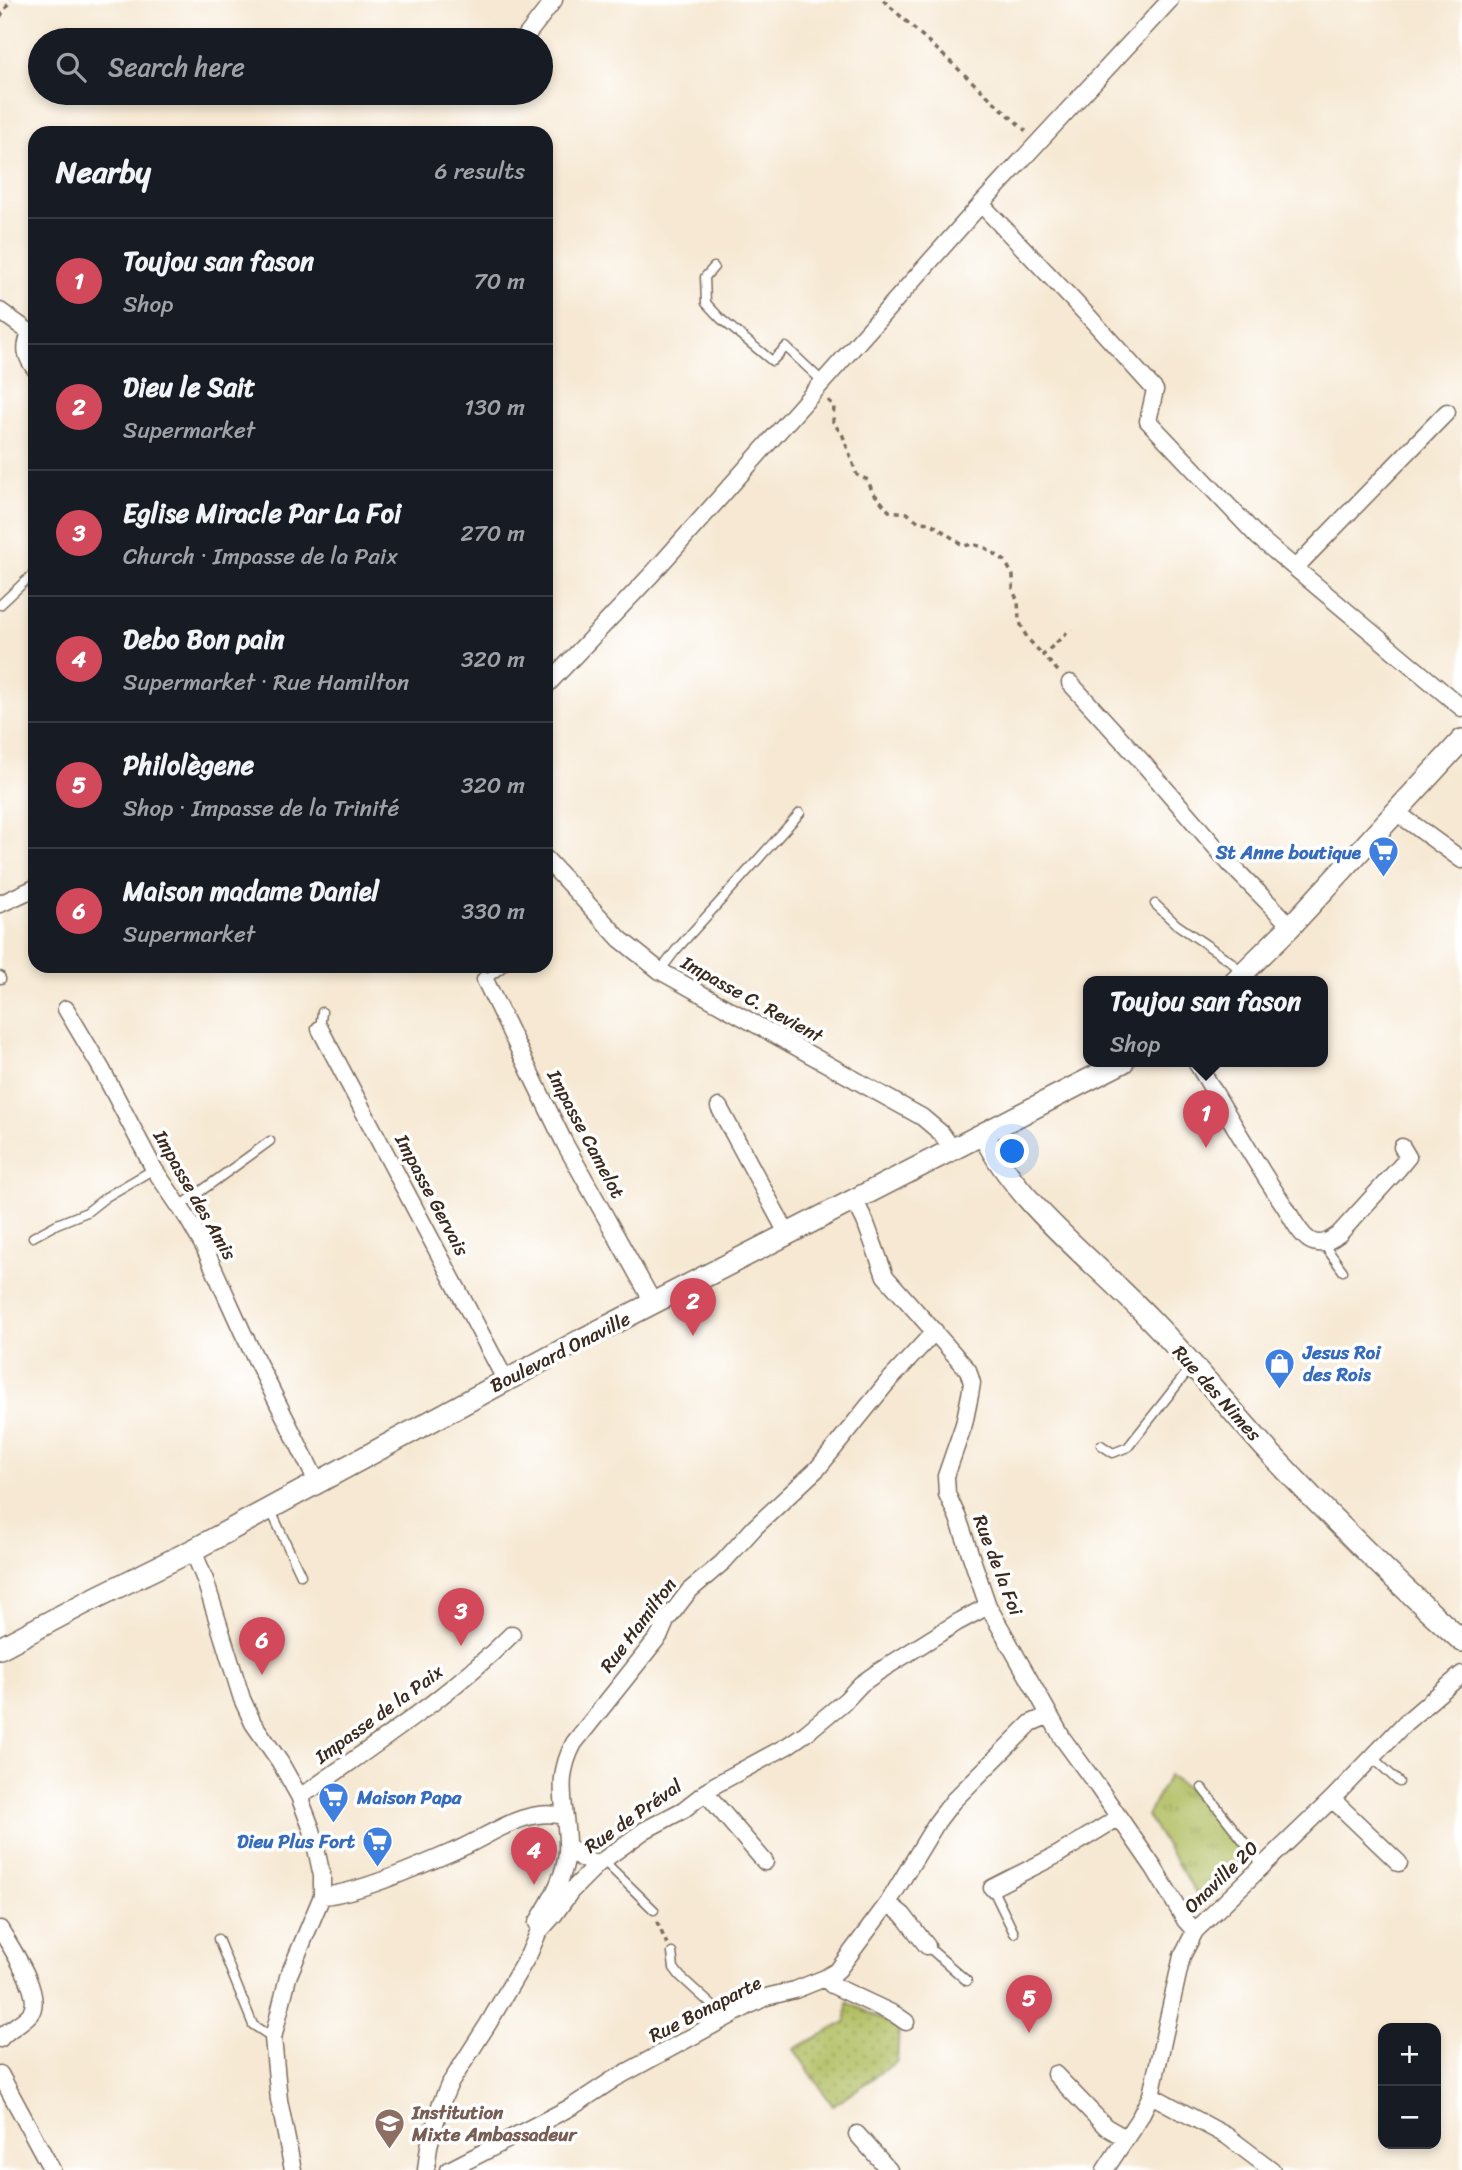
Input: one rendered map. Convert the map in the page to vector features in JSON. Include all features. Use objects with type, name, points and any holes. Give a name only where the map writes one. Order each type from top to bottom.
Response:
[{"type":"street","points":[[532,28],[554,0]]},
{"type":"street","points":[[553,678],[652,574],[981,204],[1170,0]]},
{"type":"street","points":[[981,204],[1155,390],[1148,421],[1258,537],[1462,708]]},
{"type":"street","points":[[0,311],[28,331]]},
{"type":"street","points":[[28,341],[28,360]]},
{"type":"street","points":[[1295,568],[1447,412]]},
{"type":"street","points":[[1070,683],[1230,864],[1291,926]]},
{"type":"street","points":[[1241,976],[1291,926],[1462,740]]},
{"type":"street","points":[[1396,812],[1462,860]]},
{"type":"street","name":"Impasse C. Revient","points":[[553,867],[620,939],[660,971],[922,1116],[941,1133],[954,1151]]},
{"type":"street","points":[[0,904],[28,891]]},
{"type":"street","name":"Impasse Camelot","points":[[485,980],[565,1144],[654,1304]]},
{"type":"street","name":"Impasse des Amis","points":[[66,1009],[101,1068],[154,1169],[204,1248],[243,1334],[317,1482]]},
{"type":"street","name":"Impasse Gervais","points":[[320,1029],[506,1381]]},
{"type":"street","name":"Boulevard Onaville","points":[[0,1648],[192,1550],[580,1340],[954,1151],[1113,1067]]},
{"type":"street","points":[[1199,1067],[1262,1174],[1298,1228],[1316,1243],[1329,1242],[1339,1234],[1399,1168],[1408,1157],[1402,1147]]},
{"type":"street","points":[[719,1107],[788,1235]]},
{"type":"street","name":"Rue des Nimes","points":[[984,1135],[994,1156],[1049,1219],[1122,1290],[1286,1469],[1421,1604],[1462,1641]]},
{"type":"street","name":"Rue de la Foi","points":[[855,1201],[885,1276],[968,1370],[972,1383],[964,1424],[946,1476],[946,1485],[988,1606],[1076,1759],[1098,1787],[1154,1868],[1185,1920],[1195,1931]]},
{"type":"street","name":"Rue Hamilton","points":[[538,1933],[536,1924],[547,1906],[565,1862],[568,1845],[561,1794],[565,1759],[591,1720],[660,1635],[666,1620],[678,1604],[818,1468],[886,1384],[934,1331]]},
{"type":"street","points":[[192,1550],[205,1580],[242,1699],[253,1723],[299,1796],[312,1830],[322,1876],[322,1896],[288,1977],[273,2038],[279,2100],[293,2170]]},
{"type":"street","name":"Rue de Préval","points":[[426,2170],[429,2146],[449,2085],[529,1954],[538,1933],[571,1891],[597,1866],[645,1830],[683,1810],[705,1792],[787,1746],[830,1714],[861,1684],[988,1606]]},
{"type":"street","name":"Impasse de la Paix","points":[[299,1796],[440,1698],[474,1671],[512,1634]]},
{"type":"street","name":"Onaville 20","points":[[1105,2170],[1140,2117],[1151,2095],[1182,1956],[1195,1931],[1332,1799],[1405,1723],[1462,1674]]},
{"type":"street","name":"Rue Bonaparte","points":[[449,2170],[573,2106],[614,2079],[766,1997],[795,1990],[838,1970],[888,1903],[937,1822],[953,1801],[1031,1723],[1049,1715]]},
{"type":"street","points":[[705,1792],[765,1861]]},
{"type":"street","points":[[1332,1799],[1399,1863]]},
{"type":"street","points":[[322,1896],[363,1887],[493,1833],[514,1819],[547,1814],[564,1816]]},
{"type":"street","points":[[992,1888],[1057,1855],[1118,1818]]},
{"type":"street","points":[[568,1845],[580,1858],[597,1866]]},
{"type":"street","points":[[565,1862],[572,1869],[597,1866]]},
{"type":"street","points":[[888,1903],[903,1915],[927,1946]]},
{"type":"street","points":[[0,1929],[32,1988],[33,2004],[31,2013],[0,2039]]},
{"type":"street","points":[[825,1978],[832,1985],[906,2022]]},
{"type":"street","points":[[0,2074],[52,2170]]},
{"type":"street","points":[[1055,2074],[1106,2127],[1125,2138]]},
{"type":"street","points":[[1151,2095],[1227,2136],[1272,2170]]},
{"type":"street","points":[[857,2134],[889,2170]]},
{"type":"lane","points":[[714,267],[705,277],[706,303],[721,319],[772,361],[786,347],[821,385]]},
{"type":"lane","points":[[0,605],[28,579]]},
{"type":"lane","points":[[660,971],[800,813]]},
{"type":"lane","points":[[1155,904],[1176,924],[1230,961],[1238,976]]},
{"type":"lane","points":[[485,980],[494,973]]},
{"type":"lane","points":[[320,1029],[322,1012]]},
{"type":"lane","points":[[179,1207],[270,1141]]},
{"type":"lane","points":[[33,1237],[87,1212],[106,1197],[154,1169]]},
{"type":"lane","points":[[1322,1242],[1343,1270]]},
{"type":"lane","points":[[1101,1446],[1113,1453],[1128,1447],[1192,1366]]},
{"type":"lane","points":[[270,1507],[301,1575]]},
{"type":"lane","points":[[1372,1757],[1399,1782]]},
{"type":"lane","points":[[1202,1788],[1263,1866]]},
{"type":"lane","points":[[597,1866],[610,1867],[654,1910]]},
{"type":"lane","points":[[992,1888],[1014,1933]]},
{"type":"lane","points":[[218,1939],[253,2025],[273,2038]]},
{"type":"lane","points":[[927,1946],[967,1981]]},
{"type":"lane","points":[[672,1953],[674,1968],[680,1976],[727,2018]]},
{"type":"path","points":[[0,17],[11,0]]},
{"type":"path","points":[[883,0],[1038,141]]},
{"type":"path","points":[[821,385],[834,406],[833,422],[843,436],[857,475],[868,480],[872,491],[889,511],[906,513],[919,522],[931,523],[964,546],[972,544],[986,548],[1005,561],[1013,576],[1013,591],[1027,639],[1070,683]]},
{"type":"path","points":[[1042,655],[1071,629]]},
{"type":"path","points":[[654,1910],[657,1926],[672,1953]]},
{"type":"green space","points":[[1169,1775],[1194,1793],[1245,1858],[1203,1904],[1147,1816]]},
{"type":"green space","points":[[847,2002],[899,2028],[897,2061],[833,2106],[794,2049],[846,2022]]},
{"type":"place","name":"St Anne boutique","points":[[1384,879]]},
{"type":"place","name":"Toujou san fason","points":[[1206,1148]]},
{"type":"place","name":"Dieu le Sait","points":[[693,1336]]},
{"type":"place","name":"Jesus Roi des Rois","points":[[1280,1390]]},
{"type":"place","name":"Eglise Miracle Par La Foi","points":[[461,1646]]},
{"type":"place","name":"Maison madame Daniel","points":[[262,1675]]},
{"type":"place","name":"Maison Papa","points":[[334,1824]]},
{"type":"place","name":"Dieu Plus Fort","points":[[378,1868]]},
{"type":"place","name":"Debo Bon pain","points":[[534,1885]]},
{"type":"place","name":"Philolègene","points":[[1029,2033]]},
{"type":"place","name":"Institution Mixte Ambassadeur","points":[[389,2150]]}]
